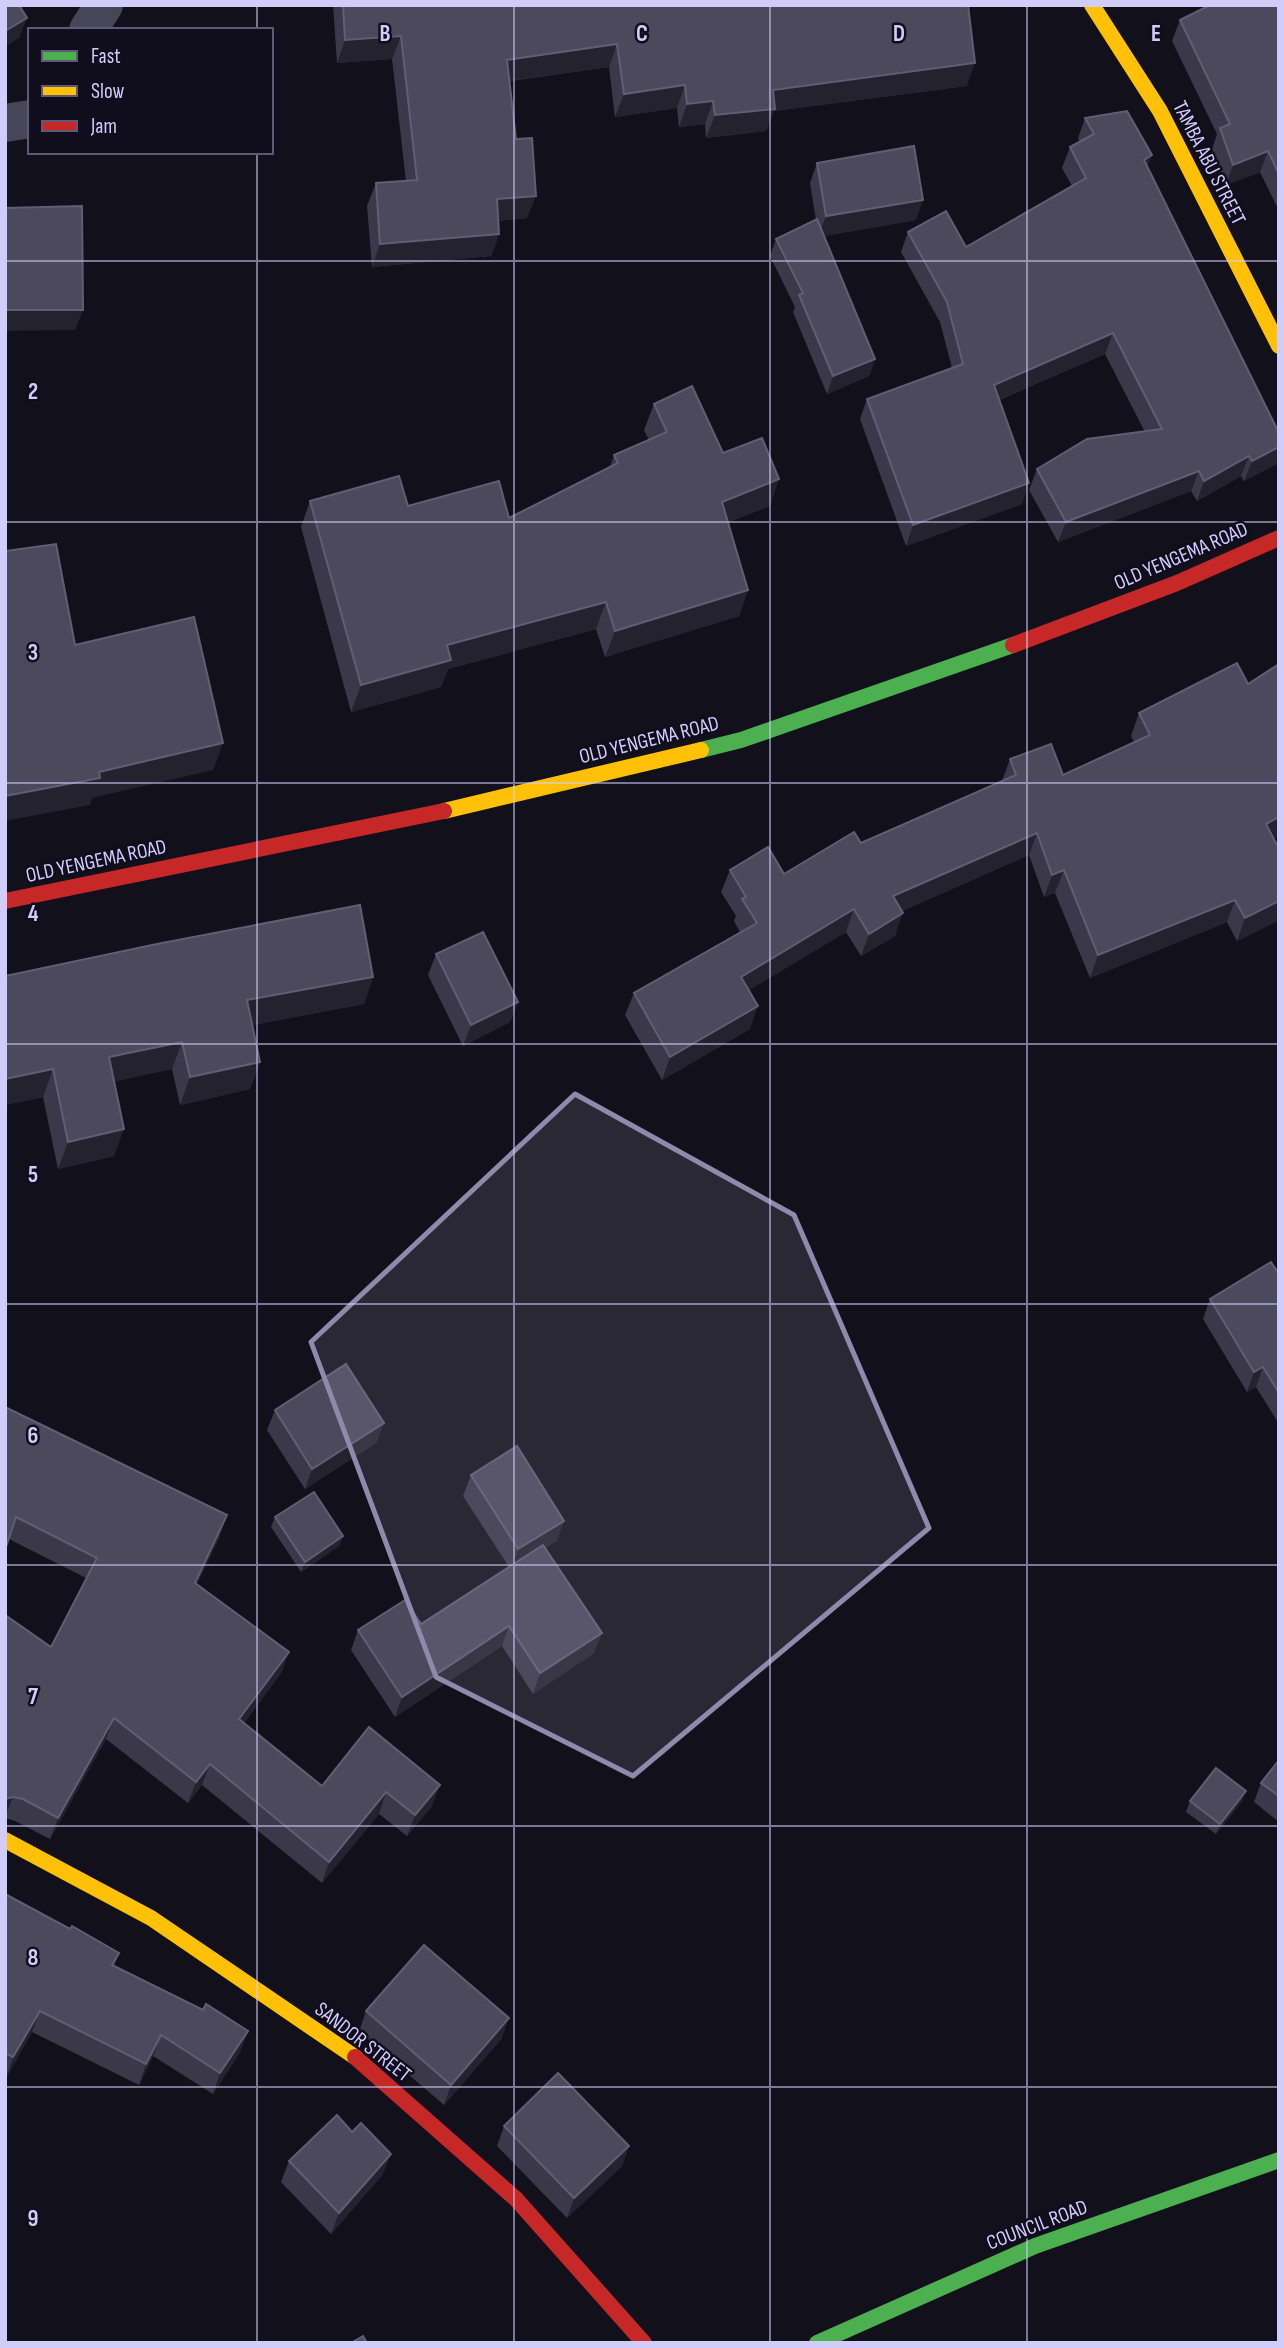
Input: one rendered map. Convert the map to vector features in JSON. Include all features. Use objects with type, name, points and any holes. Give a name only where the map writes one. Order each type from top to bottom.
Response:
[{"type":"street","points":[[89,28],[104,5]]},
{"type":"street","name":"TAMBA ABU STREET","points":[[1092,5],[1160,111],[1279,346]]},
{"type":"street","points":[[5,123],[28,119]]},
{"type":"street","name":"OLD YENGEMA ROAD","points":[[5,901],[462,807],[741,740],[975,660],[1177,583],[1279,538]]},
{"type":"street","name":"SANDOR STREET","points":[[5,1840],[151,1918],[358,2059],[516,2199],[644,2343]]},
{"type":"street","name":"COUNCIL ROAD","points":[[817,2343],[1035,2246],[1279,2160]]},
{"type":"highlighted area","points":[[575,1094],[794,1215],[929,1528],[633,1776],[436,1677],[311,1342]]},
{"type":"building","points":[[5,5],[19,5],[27,18],[5,31]]},
{"type":"building","points":[[343,5],[968,5],[975,63],[773,90],[775,109],[715,115],[713,101],[687,104],[685,85],[624,94],[617,44],[507,60],[516,139],[532,138],[536,196],[497,199],[499,234],[380,244],[376,183],[417,180],[401,36],[345,40]]},
{"type":"building","points":[[1210,5],[1279,5],[1279,174],[1268,151],[1233,165],[1220,128],[1230,124],[1180,20]]},
{"type":"building","points":[[1127,111],[1152,155],[1144,160],[1279,433],[1279,447],[1252,461],[1249,456],[1204,481],[1199,471],[1066,522],[1037,469],[1087,439],[1162,429],[1113,333],[994,385],[1029,483],[913,525],[867,399],[963,364],[947,302],[908,232],[946,211],[966,247],[1086,178],[1070,147],[1094,134],[1085,118]]},
{"type":"building","points":[[914,146],[923,200],[826,216],[817,163]]},
{"type":"building","points":[[82,206],[83,310],[5,310],[5,208]]},
{"type":"building","points":[[817,219],[875,359],[833,376],[799,295],[803,293],[776,239]]},
{"type":"building","points":[[692,386],[723,453],[762,438],[779,479],[722,502],[748,590],[615,631],[606,602],[447,645],[451,660],[361,685],[310,501],[399,476],[408,506],[499,481],[509,518],[618,463],[614,455],[667,432],[654,404]]},
{"type":"building","points":[[56,544],[75,645],[194,617],[223,743],[99,772],[100,778],[5,796],[5,551]]},
{"type":"building","points":[[1237,663],[1248,684],[1279,664],[1279,817],[1266,824],[1279,849],[1279,901],[1245,918],[1235,900],[1098,955],[1064,870],[1052,875],[1037,833],[893,896],[903,913],[869,934],[854,909],[741,977],[758,1006],[670,1057],[634,993],[757,923],[742,899],[746,897],[730,870],[768,847],[784,874],[854,832],[861,843],[1016,775],[1010,759],[1051,744],[1063,775],[1150,735],[1139,713]]},
{"type":"building","points":[[360,905],[373,977],[247,1000],[260,1062],[190,1077],[182,1042],[109,1057],[124,1129],[68,1142],[53,1069],[5,1079],[5,976]]},
{"type":"building","points":[[483,932],[518,1002],[471,1025],[436,954]]},
{"type":"building","points":[[1271,1262],[1279,1274],[1279,1393],[1263,1367],[1254,1372],[1210,1299]]},
{"type":"building","points":[[346,1364],[384,1423],[312,1469],[275,1410]]},
{"type":"building","points":[[7,1408],[227,1515],[195,1583],[289,1652],[239,1719],[322,1786],[369,1727],[440,1785],[415,1815],[386,1792],[329,1862],[210,1764],[196,1782],[114,1718],[58,1818],[23,1799],[5,1799],[5,1615],[51,1647],[97,1558],[16,1517],[5,1550]]},
{"type":"building","points":[[517,1446],[564,1521],[518,1549],[471,1475]]},
{"type":"building","points":[[314,1492],[343,1536],[305,1562],[275,1517]]},
{"type":"building","points":[[543,1545],[602,1633],[540,1673],[509,1626],[402,1697],[358,1630],[405,1600],[421,1624]]},
{"type":"building","points":[[1279,1760],[1279,1796],[1261,1783]]},
{"type":"building","points":[[1216,1768],[1246,1791],[1220,1824],[1190,1801]]},
{"type":"building","points":[[5,1894],[70,1929],[72,1926],[119,1953],[112,1965],[203,2010],[206,2004],[248,2031],[220,2073],[161,2035],[146,2064],[40,2011],[13,2057],[5,2053]]},
{"type":"building","points":[[424,1945],[509,2018],[451,2085],[366,2011]]},
{"type":"building","points":[[558,2073],[629,2146],[574,2198],[504,2126]]},
{"type":"building","points":[[337,2115],[352,2132],[361,2123],[391,2154],[339,2213],[289,2161]]},
{"type":"building","points":[[363,2336],[367,2343],[351,2343]]},
{"type":"traffic: fast","points":[[701,750],[741,740],[1013,645]]},
{"type":"traffic: fast","points":[[817,2343],[1035,2246],[1279,2160]]},
{"type":"traffic: slow","points":[[1092,5],[1160,111],[1279,346]]},
{"type":"traffic: slow","points":[[444,811],[701,750]]},
{"type":"traffic: slow","points":[[5,1840],[151,1918],[355,2057]]},
{"type":"traffic: jam","points":[[1013,645],[1177,583],[1279,538]]},
{"type":"traffic: jam","points":[[5,901],[444,811]]},
{"type":"traffic: jam","points":[[355,2057],[516,2199],[644,2343]]}]
